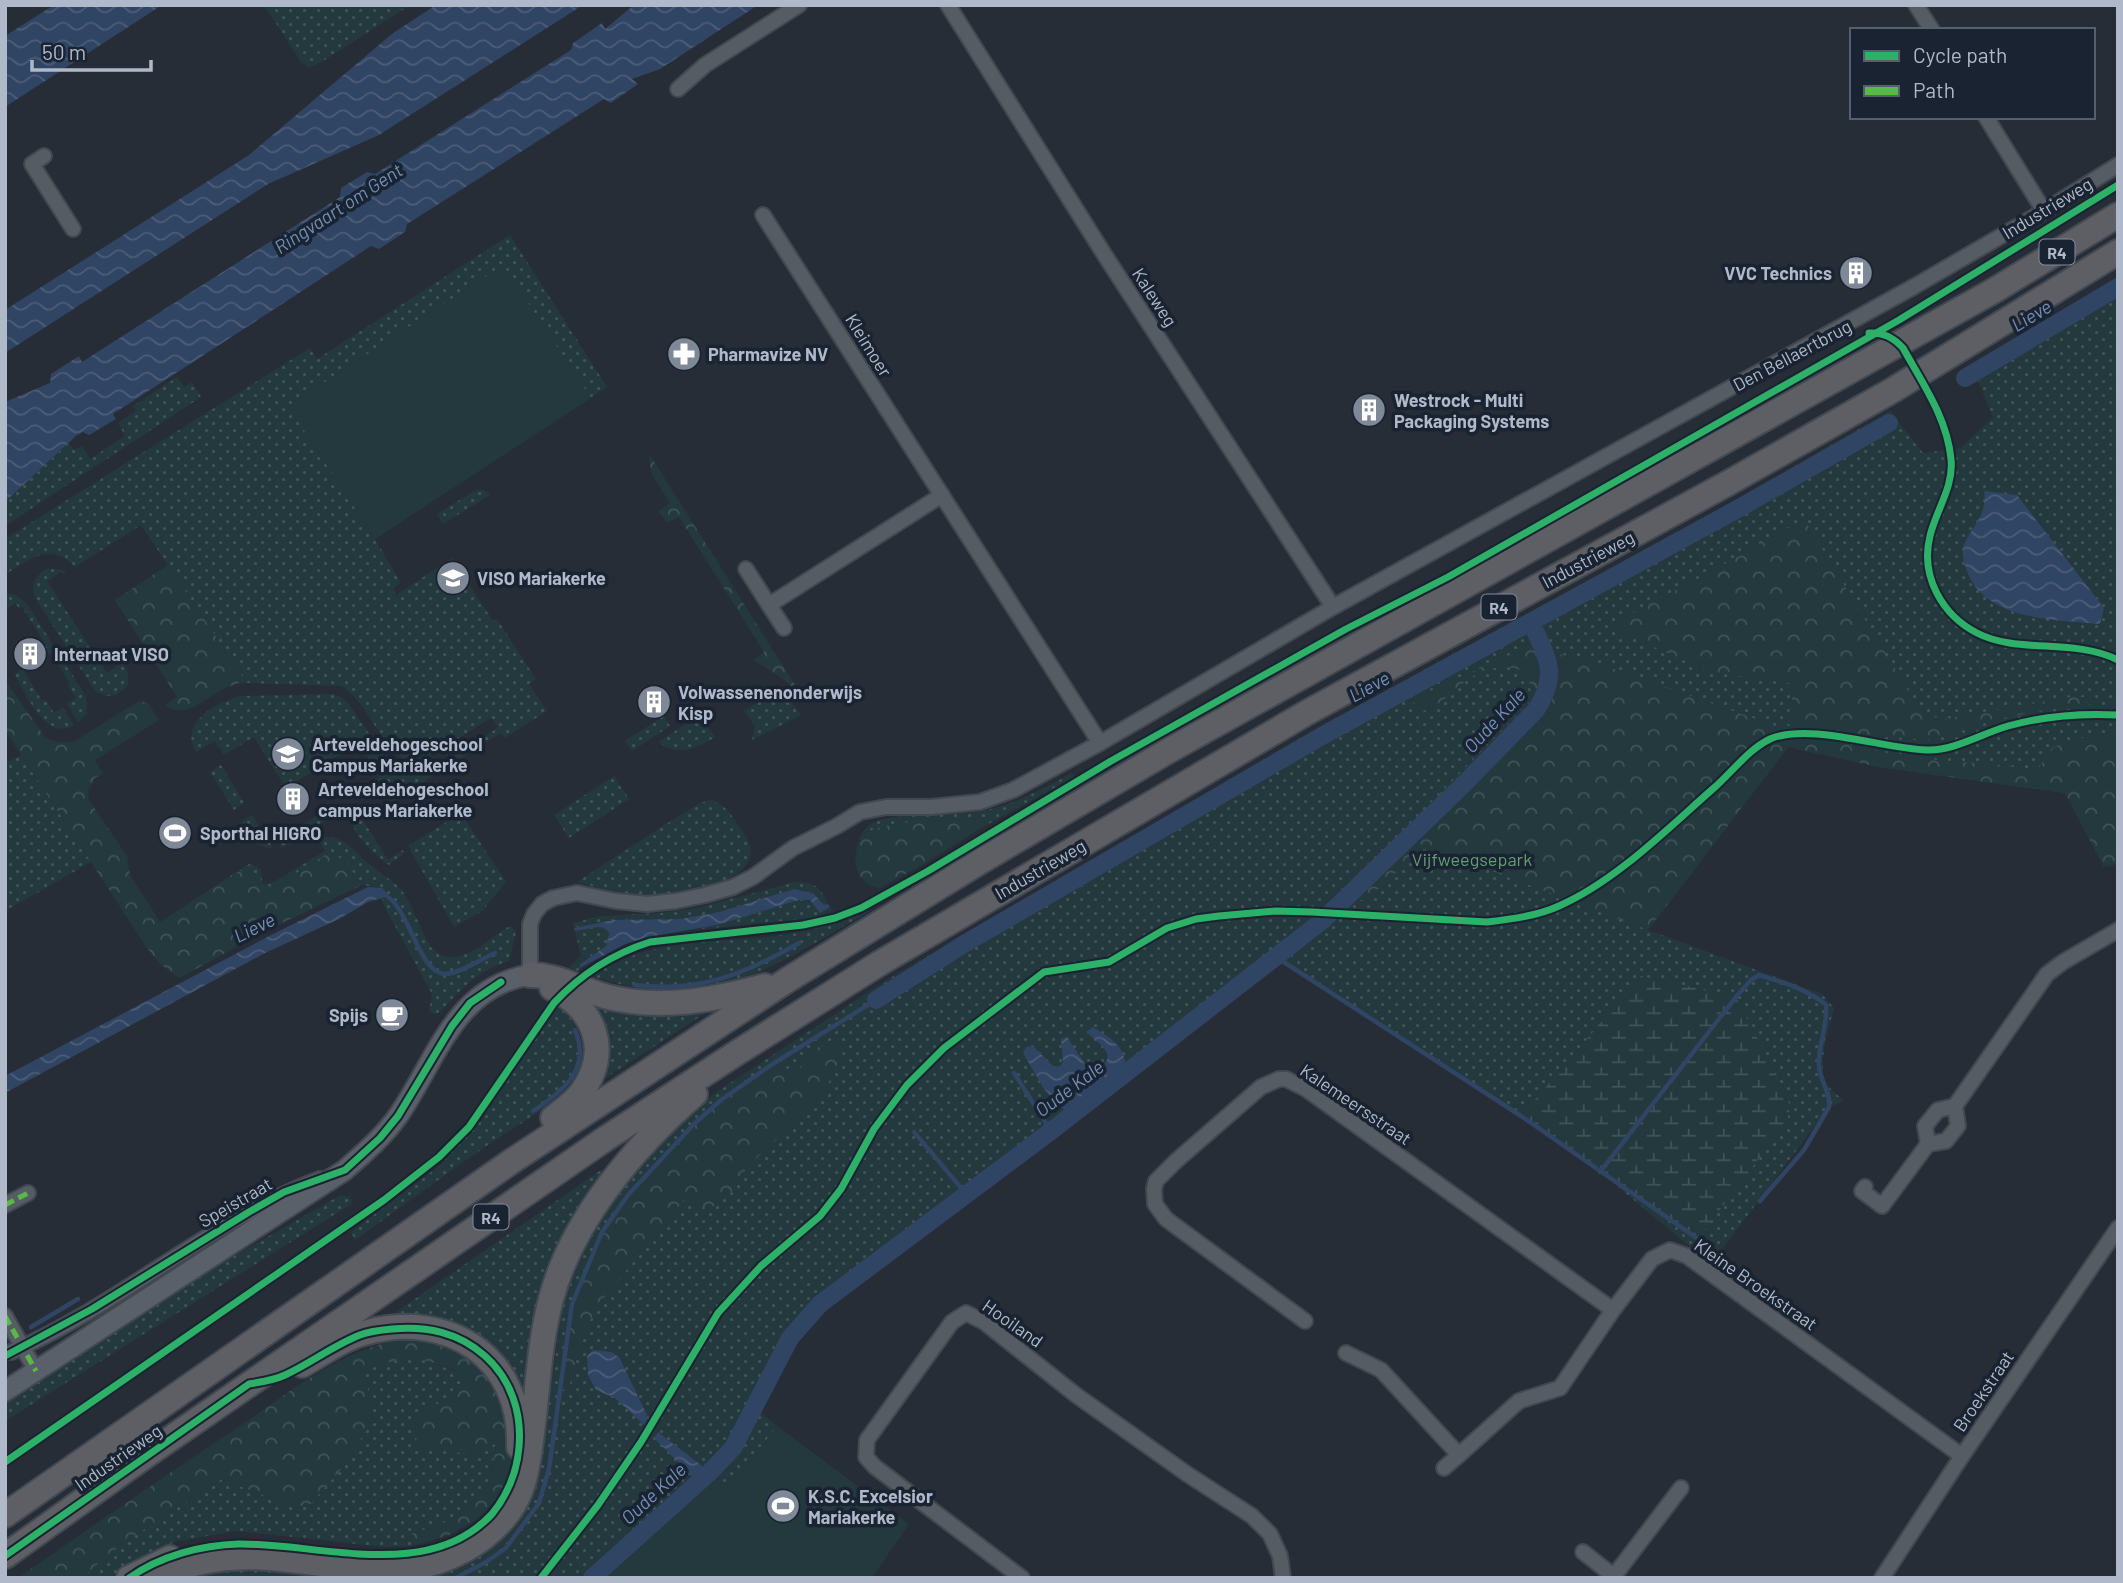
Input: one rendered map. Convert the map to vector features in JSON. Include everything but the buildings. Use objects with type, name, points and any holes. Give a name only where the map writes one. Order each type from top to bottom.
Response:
[{"type":"highway","name":"Industrieweg","points":[[5,1515],[512,1161],[789,979],[992,854],[1168,751],[1983,296],[2118,215]]},
{"type":"highway","name":"Industrieweg","points":[[5,1556],[505,1207],[735,1054],[950,920],[1308,712],[1881,397],[2118,251]]},
{"type":"highway","name":"R4","points":[[530,975],[545,975],[608,996],[658,1003],[714,999],[789,979]]},
{"type":"highway","name":"R4","points":[[512,1161],[581,1093],[589,1079],[597,1051],[592,1023],[581,1006],[564,993],[530,975]]},
{"type":"highway","points":[[155,1578],[197,1562],[233,1557],[268,1558],[366,1569],[427,1565],[452,1556],[491,1532],[519,1494],[528,1465],[551,1299],[583,1222],[637,1152],[735,1054]]},
{"type":"highway","points":[[129,1578],[158,1562],[192,1550],[241,1544],[367,1558],[425,1554],[447,1547],[484,1524],[509,1489],[517,1463],[520,1423],[511,1390],[496,1365],[471,1343],[414,1327],[363,1333],[327,1350],[284,1376],[249,1384]]},
{"type":"street","points":[[678,89],[705,65],[799,5]]},
{"type":"street","name":"Kaleweg","points":[[948,5],[1104,254],[1334,607]]},
{"type":"street","points":[[1916,5],[1931,28]]},
{"type":"street","points":[[1987,119],[2044,211]]},
{"type":"street","points":[[44,156],[32,164],[74,229]]},
{"type":"street","name":"Industrieweg","points":[[530,975],[530,924],[542,904],[553,898],[577,893],[647,904],[715,892],[753,877],[793,848],[860,812],[886,807],[931,807],[979,802],[1013,790],[1100,743],[1334,607],[1915,286],[2118,165]]},
{"type":"street","points":[[25,183],[38,173]]},
{"type":"street","name":"Kleimoer","points":[[763,215],[1100,743]]},
{"type":"street","points":[[769,605],[942,495]]},
{"type":"street","points":[[746,569],[784,628]]},
{"type":"street","points":[[1928,1144],[1925,1126],[1938,1110],[1955,1106],[2047,974],[2118,930]]},
{"type":"street","name":"Speistraat","points":[[5,1391],[345,1170],[380,1138],[398,1116],[452,1026],[470,1003],[501,982],[530,975]]},
{"type":"street","name":"Kalemeersstraat","points":[[1305,1321],[1166,1219],[1158,1211],[1154,1196],[1156,1181],[1176,1161],[1261,1087],[1279,1079],[1293,1081],[1306,1089],[1613,1310]]},
{"type":"street","points":[[1865,1187],[1862,1191],[1882,1206],[1928,1144],[1945,1141],[1958,1126],[1955,1106]]},
{"type":"street","name":"Speistraat","points":[[17,1350],[92,1309],[284,1192],[345,1170]]},
{"type":"street","points":[[5,1205],[28,1193]]},
{"type":"street","name":"Broekstraat","points":[[1882,1578],[2118,1227]]},
{"type":"street","name":"Kleine Broekstraat","points":[[1444,1468],[1519,1401],[1560,1388],[1651,1259],[1663,1251],[1675,1251],[1686,1256],[1962,1456]]},
{"type":"street","name":"Hooiland","points":[[1022,1578],[875,1467],[866,1457],[867,1440],[952,1322],[965,1313],[984,1322],[1076,1395],[1187,1474],[1252,1516],[1270,1534],[1280,1556],[1283,1578]]},
{"type":"street","points":[[5,1316],[17,1350],[36,1371]]},
{"type":"street","points":[[1346,1353],[1381,1370],[1459,1455]]},
{"type":"street","points":[[1583,1552],[1615,1577],[1681,1488]]},
{"type":"green space","points":[[264,5],[410,5],[320,63],[309,67],[301,62]]},
{"type":"green space","points":[[510,235],[607,387],[375,539],[401,583],[393,588],[396,595],[452,558],[493,621],[497,619],[536,679],[529,684],[547,711],[505,738],[501,733],[392,802],[387,794],[377,800],[372,791],[380,786],[378,781],[368,787],[367,785],[380,776],[359,743],[286,788],[254,737],[224,755],[215,741],[196,752],[192,732],[196,723],[211,709],[240,696],[334,694],[348,703],[389,763],[409,772],[426,771],[443,763],[498,727],[491,718],[426,758],[408,761],[390,748],[359,702],[341,686],[247,683],[141,525],[75,567],[66,559],[48,554],[31,559],[5,575],[5,539],[310,348],[317,359]]},
{"type":"green space","points":[[503,265],[591,398],[375,539],[288,406]]},
{"type":"green space","name":"Vijfweegsepark","points":[[2118,278],[2116,864],[2104,867],[2065,793],[1879,767],[1788,747],[1648,930],[1822,994],[1834,1008],[1825,1044],[1823,1072],[1826,1084],[1844,1101],[1829,1107],[1711,1264],[1600,1172],[1521,1116],[1276,957],[1051,1131],[820,1304],[790,1338],[754,1407],[777,1426],[731,1487],[714,1476],[605,1578],[417,1578],[457,1567],[481,1554],[530,1499],[540,1467],[563,1302],[594,1227],[630,1177],[687,1117],[715,1093],[890,978],[1317,728],[1739,498],[1890,411],[1923,453],[1961,448],[1993,417],[1974,371]]},
{"type":"green space","points":[[177,377],[184,387],[192,382],[201,397],[5,526],[5,502],[69,443],[74,450],[82,446],[90,459],[125,436],[118,423],[136,411],[133,406]]},
{"type":"green space","points":[[650,455],[802,696],[782,678],[753,660],[764,652],[679,517],[667,523],[659,511],[670,503],[652,474]]},
{"type":"green space","points":[[476,490],[484,490],[490,495],[443,524],[437,514]]},
{"type":"green space","points":[[1804,519],[1923,715],[1945,719],[2068,697],[2096,697],[2097,704],[2059,707],[1994,720],[1927,740],[1849,733],[1837,725],[1811,729],[1787,724],[1795,684],[1710,672],[1607,626]]},
{"type":"green space","points":[[168,565],[247,683],[225,688],[192,708],[181,710],[165,705],[177,697],[115,600]]},
{"type":"green space","points":[[47,569],[66,572],[61,572],[47,581],[107,673],[123,662],[128,673],[128,685],[117,694],[109,696],[95,691],[37,601],[34,583]]},
{"type":"green space","points":[[5,594],[16,595],[27,604],[86,696],[87,714],[78,722],[67,704],[76,698],[68,686],[70,684],[51,653],[48,655],[41,644],[44,642],[22,607],[19,608],[15,603],[5,611]]},
{"type":"green space","points":[[1534,644],[1557,654],[1586,659],[1793,732],[1906,757],[2038,769],[2053,747],[2079,738],[2118,735],[2116,864],[2104,867],[2065,793],[1879,767],[1788,747],[1648,930],[1420,844],[1410,859],[1366,900],[1329,900],[1391,843],[1530,702],[1530,685],[1525,674],[1504,667],[1475,675],[1435,706],[1417,713],[1413,704],[1419,696]]},
{"type":"green space","points":[[23,669],[42,701],[45,699],[54,713],[63,707],[74,725],[64,729],[46,722],[14,674]]},
{"type":"green space","points":[[5,680],[45,737],[56,741],[75,741],[139,701],[148,703],[159,720],[95,760],[103,774],[95,778],[88,791],[89,800],[127,856],[130,875],[160,922],[235,873],[244,870],[261,884],[274,887],[330,852],[346,862],[362,885],[280,924],[179,978],[159,963],[147,948],[5,730]]},
{"type":"green space","points":[[778,690],[801,715],[752,740],[755,726],[744,711]]},
{"type":"green space","points":[[700,715],[715,737],[687,750],[665,747],[658,742]]},
{"type":"green space","points":[[664,716],[670,726],[632,751],[625,741]]},
{"type":"green space","points":[[21,755],[91,862],[5,911],[5,763]]},
{"type":"green space","points":[[221,765],[244,803],[234,810],[210,772]]},
{"type":"green space","points":[[1072,773],[1074,777],[981,828],[976,819],[917,822],[888,826],[861,835],[870,824],[883,819],[959,814],[998,807]]},
{"type":"green space","points":[[614,776],[629,799],[569,838],[554,815]]},
{"type":"green space","points":[[711,800],[728,812],[741,829],[750,848],[747,863],[735,875],[695,889],[652,895],[621,893],[577,882],[700,803]]},
{"type":"green space","points":[[357,811],[388,860],[403,850],[404,853],[389,865],[377,855],[355,830],[350,816]]},
{"type":"green space","points":[[321,813],[326,820],[282,848],[278,841]]},
{"type":"green space","points":[[461,813],[506,882],[482,911],[454,927],[408,846]]},
{"type":"green space","points":[[252,815],[272,849],[257,844],[241,822]]},
{"type":"green space","points":[[977,819],[981,828],[924,864],[879,888],[864,880],[856,868],[856,852],[861,835],[902,823]]},
{"type":"green space","points":[[324,837],[344,842],[399,888],[429,943],[438,953],[446,957],[464,955],[511,926],[516,932],[509,961],[478,976],[435,1014],[429,1011],[432,994],[383,904],[382,899],[386,897],[376,887],[362,885],[345,862],[330,852],[274,887],[261,884],[244,870],[235,873],[251,863],[260,869],[263,884],[274,882],[325,851],[318,839]]},
{"type":"green space","points":[[795,882],[816,886],[828,904],[824,906],[812,892],[794,889],[719,912],[680,919],[613,920],[574,928],[573,923],[600,916],[696,908]]},
{"type":"green space","points":[[802,899],[813,902],[820,912],[830,907],[833,911],[810,918],[692,930],[717,925]]},
{"type":"green space","points":[[867,910],[869,912],[769,967],[737,980],[705,988],[670,991],[633,987],[592,976],[616,962],[666,947],[804,931],[850,918]]},
{"type":"green space","points":[[605,928],[609,933],[606,946],[580,963],[581,969],[577,971],[569,967],[581,956],[575,931]]},
{"type":"green space","points":[[1641,976],[1736,997],[1786,1093],[1790,1107],[1787,1121],[1698,1239],[1521,1116]]},
{"type":"green space","points":[[592,1005],[716,1006],[598,1083]]},
{"type":"green space","points":[[558,1006],[566,1013],[577,1031],[582,1051],[578,1072],[572,1082],[557,1099],[355,1240],[351,1232],[439,1166],[479,1123]]},
{"type":"green space","points":[[834,1040],[843,1054],[835,1073],[813,1105],[748,1166],[731,1193],[711,1208],[697,1207],[684,1200],[600,1303],[583,1333],[569,1388],[566,1391],[559,1388],[573,1303],[587,1265],[605,1230],[627,1198],[679,1139],[739,1088],[771,1065],[798,1071],[817,1048]]},
{"type":"green space","points":[[601,1170],[607,1170],[588,1209],[528,1418],[513,1378],[383,1321]]},
{"type":"green space","points":[[341,1195],[350,1197],[353,1203],[5,1421],[5,1403],[229,1259]]},
{"type":"green space","points":[[397,1340],[443,1343],[472,1357],[501,1393],[513,1453],[508,1478],[494,1502],[476,1520],[449,1535],[413,1546],[411,1534],[446,1522],[466,1508],[489,1485],[497,1442],[479,1456],[423,1447],[412,1434],[415,1421],[429,1409],[457,1394],[466,1381],[448,1368],[406,1359],[365,1370],[369,1409],[365,1431],[347,1461],[308,1507],[283,1503],[222,1479],[126,1541],[81,1578],[18,1578],[316,1374],[355,1354]]},
{"type":"green space","points":[[417,1357],[462,1374],[466,1381],[457,1394],[433,1406],[497,1440],[489,1485],[466,1508],[446,1522],[411,1534],[413,1546],[384,1547],[237,1531],[178,1541],[155,1550],[109,1578],[81,1578],[126,1541],[222,1479],[283,1503],[341,1458],[365,1430],[369,1416],[369,1400],[365,1370],[388,1362]]},
{"type":"green space","name":"K.S.C. Excelsior Mariakerke","points":[[777,1426],[909,1524],[872,1578],[605,1578],[714,1476],[731,1487]]},
{"type":"green space","points":[[234,1569],[268,1569],[336,1578],[189,1578]]},
{"type":"water","points":[[54,5],[162,5],[5,107],[5,36]]},
{"type":"water","points":[[436,5],[583,5],[379,135],[268,184],[5,353],[5,310],[249,155],[393,33]]},
{"type":"water","name":"Ringvaart om Gent","points":[[634,5],[758,5],[660,69],[632,79],[638,84],[611,103],[604,99],[407,224],[405,232],[379,249],[371,246],[113,414],[116,419],[89,435],[83,432],[77,435],[5,502],[5,402],[50,383],[51,374],[79,356],[82,362],[340,197],[341,188],[367,172],[375,174],[571,50],[573,43],[602,23],[605,29]]},
{"type":"water","points":[[1984,491],[2017,495],[2104,608],[2100,624],[2024,615],[1989,600],[1976,587],[1967,571],[1963,552],[1981,514]]},
{"type":"water","points":[[368,887],[382,888],[386,897],[368,902],[339,919],[265,953],[5,1093],[5,1076],[275,933]]},
{"type":"water","points":[[794,889],[813,893],[824,905],[828,904],[830,907],[820,913],[810,900],[799,900],[717,925],[648,937],[625,944],[580,968],[580,964],[606,946],[609,933],[605,928],[598,927],[575,931],[574,928],[613,920],[680,919],[719,912]]},
{"type":"water","points":[[1093,1027],[1121,1050],[1127,1072],[1070,1116],[1044,1089],[1023,1053],[1026,1047],[1033,1046],[1054,1067],[1060,1066],[1063,1062],[1061,1039],[1067,1037],[1091,1073],[1106,1063],[1108,1058],[1104,1048],[1086,1032]]},
{"type":"water","points":[[593,1350],[611,1352],[619,1357],[648,1417],[644,1425],[615,1398],[596,1390],[588,1375],[587,1356]]},
{"type":"water","points":[[658,1432],[710,1472],[698,1482],[654,1438]]},
{"type":"waterway","name":"Lieve","points":[[1965,378],[2118,287]]},
{"type":"waterway","name":"Lieve","points":[[876,1000],[964,944],[1322,736],[1743,506],[1889,423]]},
{"type":"waterway","name":"Oude Kale","points":[[592,1578],[733,1448],[790,1338],[820,1304],[1051,1131],[1322,921],[1463,785],[1536,710],[1543,698],[1549,670],[1534,629]]},
{"type":"waterway","name":"Lieve","points":[[382,893],[399,910],[427,962],[435,970],[449,974],[495,953]]},
{"type":"waterway","points":[[635,985],[680,986],[721,979],[760,964],[799,943]]},
{"type":"waterway","points":[[1276,957],[1521,1116],[1698,1239]]},
{"type":"waterway","points":[[1600,1172],[1736,997],[1759,975],[1803,990],[1826,1005],[1819,1065],[1829,1101],[1829,1107],[1804,1150],[1760,1201]]},
{"type":"waterway","points":[[456,1578],[506,1548],[539,1503],[549,1469],[572,1304],[602,1232],[628,1195],[694,1124],[721,1100],[771,1065],[876,1000]]},
{"type":"waterway","points":[[533,1111],[564,1087],[577,1068],[580,1056],[575,1030]]},
{"type":"waterway","points":[[1014,1073],[1051,1131]]},
{"type":"waterway","points":[[914,1132],[967,1195]]},
{"type":"waterway","points":[[31,1327],[78,1299]]},
{"type":"marked path","points":[[5,1205],[28,1193]]},
{"type":"marked path","points":[[5,1316],[36,1371]]},
{"type":"cycle path","name":"Den Bellaertbrug","points":[[5,1462],[384,1200],[439,1157],[469,1127],[554,1003],[598,966],[650,942],[803,925],[835,918],[861,908],[1111,761],[1346,629],[1448,577],[1899,320],[2118,185]]},
{"type":"cycle path","points":[[1869,333],[1887,336],[1903,348],[1945,429],[1951,459],[1950,479],[1933,526],[1928,551],[1931,580],[1944,605],[1965,625],[1993,639],[2083,649],[2118,660]]},
{"type":"cycle path","points":[[541,1578],[598,1505],[641,1442],[718,1313],[761,1266],[820,1216],[841,1189],[874,1129],[907,1085],[944,1048],[1044,972],[1109,962],[1167,928],[1196,919],[1219,916],[1276,911],[1487,922],[1542,912],[1559,906],[1601,883],[1679,819],[1755,749],[1770,739],[1786,735],[1805,733],[1910,749],[1937,750],[2008,726],[2035,720],[2076,715],[2118,715]]},
{"type":"cycle path","points":[[5,1356],[92,1309],[284,1192],[345,1170],[380,1138],[398,1116],[452,1026],[470,1003],[501,982]]},
{"type":"cycle path","points":[[5,1556],[249,1384],[281,1377],[364,1334],[405,1328],[442,1332],[464,1341],[485,1356],[508,1386],[519,1422],[518,1456],[514,1474],[503,1499],[492,1514],[466,1535],[437,1548],[405,1554],[338,1552],[271,1545],[210,1547],[167,1558],[129,1578]]},
{"type":"place","name":"VVC Technics","points":[[1856,273]]},
{"type":"place","name":"Pharmavize NV","points":[[684,354]]},
{"type":"place","name":"Westrock - Multi Packaging Systems","points":[[1369,410]]},
{"type":"place","name":"VISO Mariakerke","points":[[453,578]]},
{"type":"place","name":"Internaat VISO","points":[[30,654]]},
{"type":"place","name":"Volwassenenonderwijs Kisp","points":[[654,702]]},
{"type":"place","name":"Arteveldehogeschool Campus Mariakerke","points":[[288,754]]},
{"type":"place","name":"Arteveldehogeschool campus Mariakerke","points":[[293,799]]},
{"type":"place","name":"Sporthal HIGRO","points":[[175,833]]},
{"type":"place","name":"Spijs","points":[[392,1015]]},
{"type":"place","name":"K.S.C. Excelsior Mariakerke","points":[[783,1506]]}]
